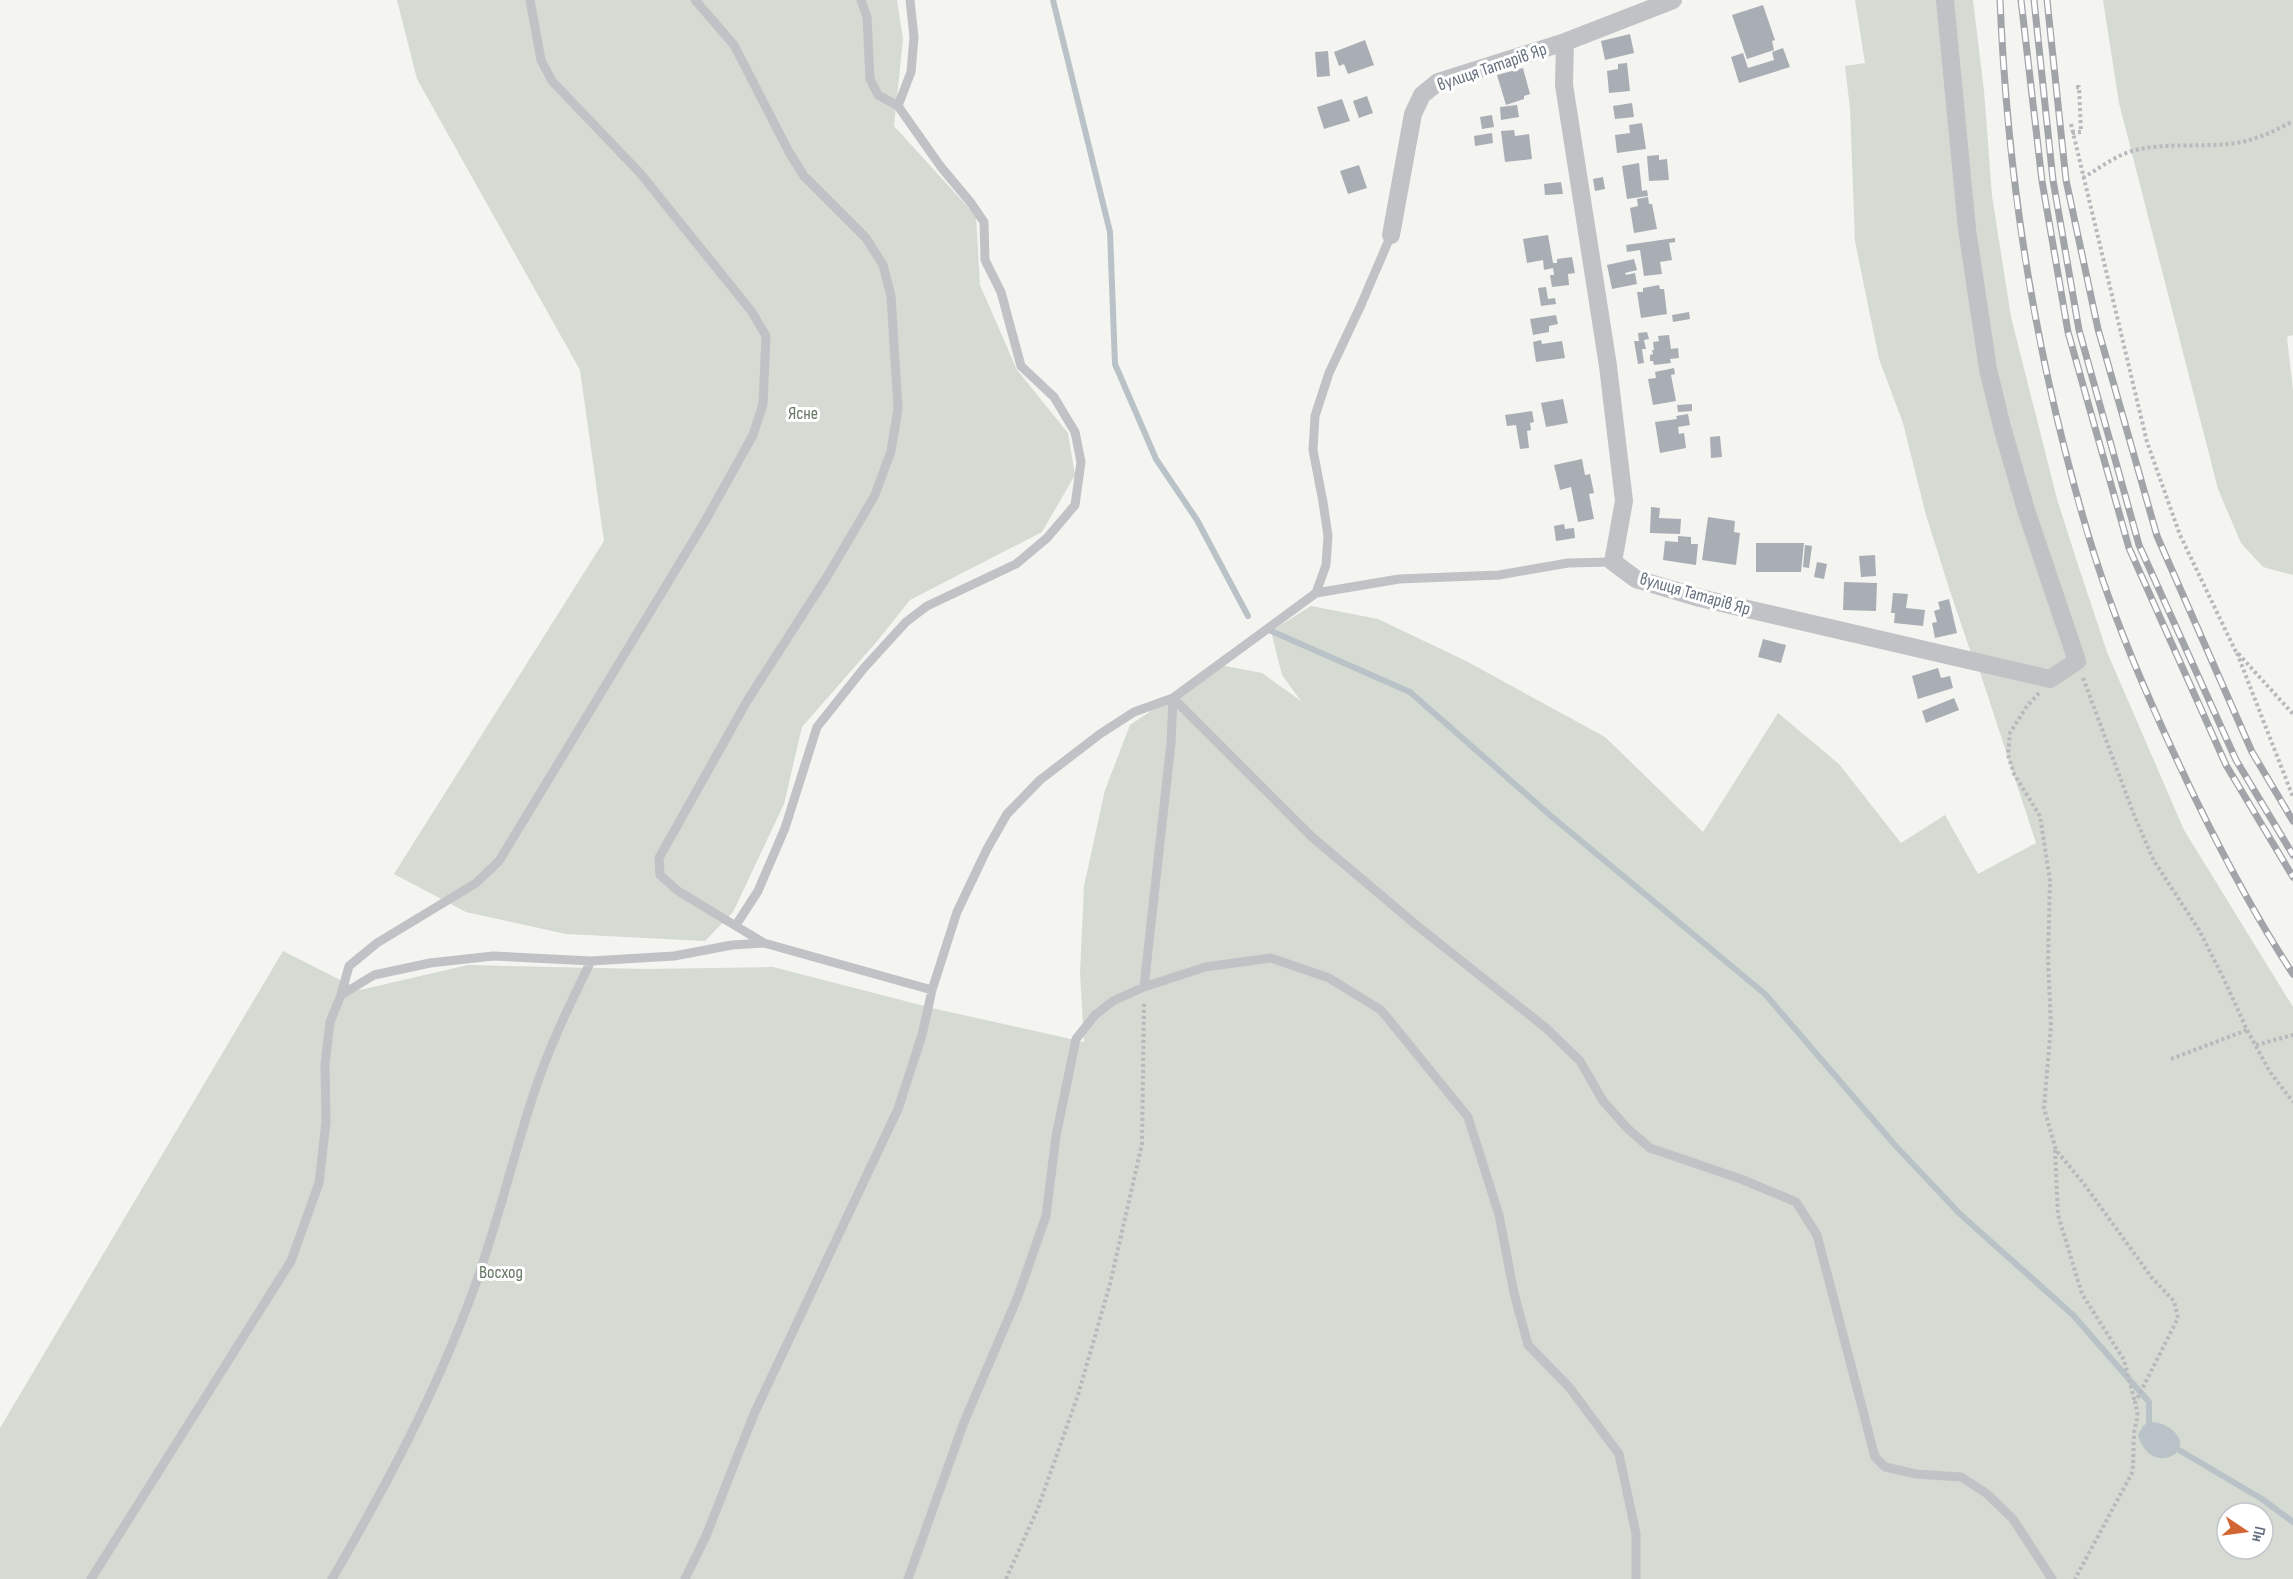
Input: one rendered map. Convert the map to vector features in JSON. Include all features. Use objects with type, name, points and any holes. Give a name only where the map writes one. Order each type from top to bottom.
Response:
[{"type":"street","name":"вулиця Татарів Яр","points":[[1391,235],[1413,114],[1422,95],[1438,82],[1565,42],[1673,0]]},
{"type":"street","points":[[1945,0],[1966,229],[1988,369],[2026,510],[2077,660],[2050,679]]},
{"type":"street","name":"вулиця Татарів Яр","points":[[1565,42],[1564,85],[1608,366],[1624,501],[1613,562],[1636,579],[1700,598],[2050,679]]},
{"type":"lane","points":[[91,1579],[291,1261],[319,1183],[326,1122],[327,1043],[330,1022],[349,966],[377,943],[476,883],[499,861],[704,523],[753,435],[763,404],[766,336],[752,312],[640,173],[552,81],[541,60],[530,0]]},
{"type":"lane","points":[[695,0],[734,45],[789,152],[804,176],[866,238],[883,265],[891,296],[898,409],[891,451],[874,495],[828,575],[747,701],[659,858],[660,875],[678,891],[764,943],[932,990]]},
{"type":"lane","points":[[736,925],[758,891],[785,828],[817,727],[864,668],[906,622],[927,606],[1016,564],[1047,538],[1075,505],[1081,462],[1075,432],[1054,397],[1021,366],[1001,292],[985,260],[984,222],[898,106],[878,95],[870,79],[867,17],[861,0]]},
{"type":"lane","points":[[898,106],[911,72],[914,37],[910,0]]},
{"type":"lane","points":[[1316,593],[1326,565],[1328,536],[1313,450],[1315,416],[1329,373],[1391,235]]},
{"type":"lane","points":[[685,1579],[706,1536],[754,1414],[898,1109],[957,912],[987,849],[1007,814],[1040,780],[1100,734],[1134,712],[1173,698],[1316,593],[1399,579],[1499,575],[1568,563],[1613,562]]},
{"type":"lane","points":[[1144,987],[1171,743],[1173,698]]},
{"type":"lane","points":[[1173,698],[1312,837],[1415,924],[1546,1028],[1580,1061],[1604,1101],[1628,1129],[1650,1148],[1741,1179],[1796,1202],[1817,1235],[1875,1457],[1885,1467],[1906,1472],[1961,1477],[1986,1493],[2013,1520],[2052,1579]]},
{"type":"lane","points":[[341,995],[374,975],[430,963],[493,956],[591,961],[674,956],[732,945],[764,943]]},
{"type":"lane","points":[[908,1579],[964,1422],[1018,1296],[1046,1216],[1056,1136],[1076,1039],[1095,1015],[1113,1001],[1144,987],[1205,967],[1271,958],[1329,978],[1381,1010],[1468,1117],[1499,1215],[1514,1293],[1528,1346],[1569,1387],[1619,1454],[1636,1534],[1636,1579]]},
{"type":"lane","points":[[332,1579],[374,1507],[437,1380],[472,1294],[504,1196],[532,1098],[558,1028],[591,961]]},
{"type":"path","points":[[2071,133],[2082,132],[2079,87],[2074,87]]},
{"type":"path","points":[[2083,178],[2116,157],[2138,149],[2246,141],[2293,122]]},
{"type":"path","points":[[2071,124],[2071,133],[2147,442],[2180,534],[2235,650],[2293,797]]},
{"type":"path","points":[[2235,650],[2293,714]]},
{"type":"path","points":[[2077,660],[2119,775],[2154,861],[2199,930],[2247,1030],[2271,1072],[2293,1102]]},
{"type":"path","points":[[2050,679],[2027,706],[2010,733],[2008,755],[2014,774],[2040,816],[2050,881],[2048,960],[2051,1026],[2044,1108],[2056,1150],[2084,1184],[2152,1278],[2174,1301],[2178,1318],[2135,1403]]},
{"type":"path","points":[[1006,1579],[1038,1508],[1078,1395],[1110,1284],[1142,1144],[1144,987]]},
{"type":"path","points":[[2171,1059],[2247,1030]]},
{"type":"path","points":[[2256,1045],[2293,1035]]},
{"type":"path","points":[[2055,1145],[2058,1215],[2082,1294],[2124,1360],[2139,1415],[2134,1435],[2132,1473],[2075,1579]]},
{"type":"green space","name":"Ясне","points":[[397,0],[897,0],[903,39],[894,126],[976,216],[980,285],[1017,370],[1068,433],[1075,475],[1042,532],[910,600],[802,727],[784,804],[733,912],[705,941],[566,934],[466,912],[394,874],[604,541],[580,370],[417,79]]},
{"type":"green space","name":"Восход","points":[[1855,0],[1973,0],[1984,91],[1992,196],[2011,317],[2057,499],[2107,652],[2184,830],[2293,1007],[2293,1579],[0,1579],[0,1428],[283,951],[360,990],[468,965],[645,969],[773,967],[936,1009],[1084,1042],[1080,973],[1084,886],[1105,790],[1130,725],[1220,665],[1262,673],[1301,701],[1282,675],[1271,631],[1311,606],[1378,619],[1466,661],[1605,737],[1703,832],[1778,713],[1839,764],[1901,843],[1945,815],[1978,874],[2036,843],[1979,669],[1972,656],[1950,591],[1926,515],[1903,423],[1879,359],[1855,241],[1850,109],[1845,66],[1865,63]]},
{"type":"green space","points":[[2103,0],[2293,0],[2293,335],[2287,337],[2293,391],[2293,575],[2263,567],[2241,543],[2218,489],[2119,103]]},
{"type":"shaded area","points":[[2149,1422],[2155,1422],[2171,1429],[2178,1437],[2180,1445],[2177,1452],[2170,1457],[2162,1458],[2153,1456],[2144,1448],[2138,1435],[2143,1426]]},
{"type":"building","points":[[1763,5],[1775,40],[1772,41],[1774,50],[1747,59],[1732,15]]},
{"type":"building","points":[[1630,34],[1634,53],[1605,60],[1601,41]]},
{"type":"building","points":[[1365,40],[1374,65],[1348,74],[1344,64],[1339,66],[1334,52]]},
{"type":"building","points":[[1783,48],[1790,67],[1739,83],[1731,57],[1743,53],[1748,68],[1774,60],[1772,52]]},
{"type":"building","points":[[1328,51],[1330,76],[1317,77],[1315,52]]},
{"type":"building","points":[[1627,63],[1630,91],[1609,93],[1607,71],[1618,69],[1618,64]]},
{"type":"building","points":[[1523,68],[1530,94],[1524,96],[1524,99],[1506,105],[1497,75]]},
{"type":"building","points":[[1367,96],[1373,113],[1359,118],[1353,101]]},
{"type":"building","points":[[1342,99],[1350,121],[1324,129],[1317,107]]},
{"type":"building","points":[[1632,103],[1634,117],[1615,119],[1613,106]]},
{"type":"building","points":[[1517,105],[1519,117],[1501,120],[1500,107]]},
{"type":"building","points":[[1492,115],[1494,127],[1482,129],[1480,117]]},
{"type":"building","points":[[1642,123],[1646,149],[1617,153],[1615,135],[1630,133],[1629,125]]},
{"type":"building","points":[[1514,130],[1515,136],[1529,134],[1532,159],[1505,162],[1501,131]]},
{"type":"building","points":[[1492,133],[1493,143],[1475,146],[1474,136]]},
{"type":"building","points":[[1659,155],[1659,160],[1667,159],[1669,180],[1649,181],[1647,156]]},
{"type":"building","points":[[1639,163],[1642,191],[1647,190],[1648,196],[1627,199],[1622,166]]},
{"type":"building","points":[[1359,165],[1367,188],[1348,194],[1340,171]]},
{"type":"building","points":[[1603,177],[1605,189],[1595,191],[1593,179]]},
{"type":"building","points":[[1561,182],[1563,194],[1545,195],[1544,184]]},
{"type":"building","points":[[1648,197],[1649,204],[1652,204],[1657,229],[1634,233],[1630,208],[1638,206],[1637,199]]},
{"type":"building","points":[[1548,235],[1553,263],[1557,263],[1557,259],[1572,257],[1575,273],[1568,274],[1569,285],[1552,287],[1550,275],[1554,275],[1553,268],[1544,270],[1543,260],[1527,263],[1523,239]]},
{"type":"building","points":[[1675,238],[1675,242],[1669,243],[1672,260],[1660,262],[1662,274],[1644,276],[1640,250],[1627,252],[1626,245]]},
{"type":"building","points":[[1634,259],[1637,270],[1625,273],[1626,275],[1635,273],[1637,284],[1612,289],[1607,265]]},
{"type":"building","points":[[1659,285],[1660,289],[1664,289],[1667,314],[1641,318],[1637,292],[1643,292],[1643,288]]},
{"type":"building","points":[[1546,287],[1548,299],[1555,298],[1556,304],[1541,306],[1538,288]]},
{"type":"building","points":[[1689,312],[1690,319],[1673,322],[1672,315]]},
{"type":"building","points":[[1556,315],[1558,324],[1549,326],[1549,332],[1533,335],[1530,319]]},
{"type":"building","points":[[1647,332],[1649,339],[1644,340],[1646,349],[1642,349],[1644,363],[1638,364],[1634,341],[1639,341],[1638,333]]},
{"type":"building","points":[[1669,335],[1671,349],[1678,348],[1679,358],[1670,359],[1671,363],[1654,365],[1653,361],[1650,361],[1650,355],[1654,350],[1653,342],[1659,341],[1658,336]]},
{"type":"building","points":[[1541,340],[1542,344],[1562,341],[1565,358],[1536,362],[1533,342]]},
{"type":"building","points":[[1674,368],[1675,374],[1671,375],[1676,401],[1653,405],[1648,379],[1656,378],[1655,372]]},
{"type":"building","points":[[1563,399],[1568,423],[1546,427],[1541,403]]},
{"type":"building","points":[[1692,404],[1692,411],[1678,412],[1677,405]]},
{"type":"building","points":[[1532,411],[1534,422],[1530,423],[1531,430],[1527,431],[1529,448],[1520,449],[1516,425],[1507,426],[1505,415]]},
{"type":"building","points":[[1688,414],[1690,425],[1678,427],[1679,434],[1684,433],[1686,448],[1660,453],[1655,422],[1677,419],[1676,416]]},
{"type":"building","points":[[1720,436],[1722,457],[1711,458],[1710,437]]},
{"type":"building","points":[[1582,459],[1585,475],[1590,474],[1594,493],[1589,494],[1594,519],[1578,522],[1571,487],[1560,490],[1554,465]]},
{"type":"building","points":[[1651,507],[1660,508],[1659,518],[1681,519],[1680,534],[1650,533]]},
{"type":"building","points":[[1708,517],[1735,521],[1734,532],[1740,533],[1736,565],[1702,560]]},
{"type":"building","points":[[1564,524],[1565,529],[1574,528],[1575,538],[1556,541],[1554,526]]},
{"type":"building","points":[[1678,536],[1691,537],[1691,544],[1698,544],[1696,565],[1663,560],[1665,541],[1678,542]]},
{"type":"building","points":[[1756,543],[1804,543],[1801,572],[1756,572]]},
{"type":"building","points":[[1805,545],[1812,546],[1809,568],[1803,567]]},
{"type":"building","points":[[1875,555],[1876,576],[1861,577],[1859,556]]},
{"type":"building","points":[[1817,562],[1827,564],[1824,579],[1814,577]]},
{"type":"building","points":[[1844,582],[1877,583],[1876,611],[1843,610]]},
{"type":"building","points":[[1893,593],[1908,594],[1906,608],[1925,610],[1923,626],[1894,623],[1895,613],[1891,613]]},
{"type":"building","points":[[1949,599],[1957,633],[1935,638],[1932,623],[1937,622],[1934,611],[1940,609],[1938,602]]},
{"type":"building","points":[[1763,639],[1786,645],[1781,663],[1758,657]]},
{"type":"building","points":[[1938,668],[1941,678],[1950,676],[1953,688],[1918,699],[1912,676]]},
{"type":"building","points":[[1954,698],[1959,710],[1926,723],[1922,711]]},
{"type":"waterway","points":[[1053,0],[1110,232],[1115,364],[1156,459],[1197,520],[1248,616]]},
{"type":"waterway","points":[[1271,631],[1410,692],[1551,816],[1765,994],[1894,1144],[1960,1214],[2073,1315],[2149,1402],[2149,1422]]},
{"type":"waterway","points":[[2179,1450],[2262,1499],[2293,1522]]},
{"type":"railway","points":[[2000,0],[2007,105],[2025,260],[2044,362],[2087,530],[2101,575],[2139,676],[2173,752],[2231,868],[2293,974]]},
{"type":"railway","points":[[2021,0],[2042,181],[2068,332],[2129,548],[2226,765],[2293,877]]},
{"type":"railway","points":[[2034,0],[2053,180],[2079,330],[2139,545],[2236,760],[2293,855]]},
{"type":"railway","points":[[2047,0],[2066,180],[2098,329],[2157,536],[2252,752],[2293,821]]}]
